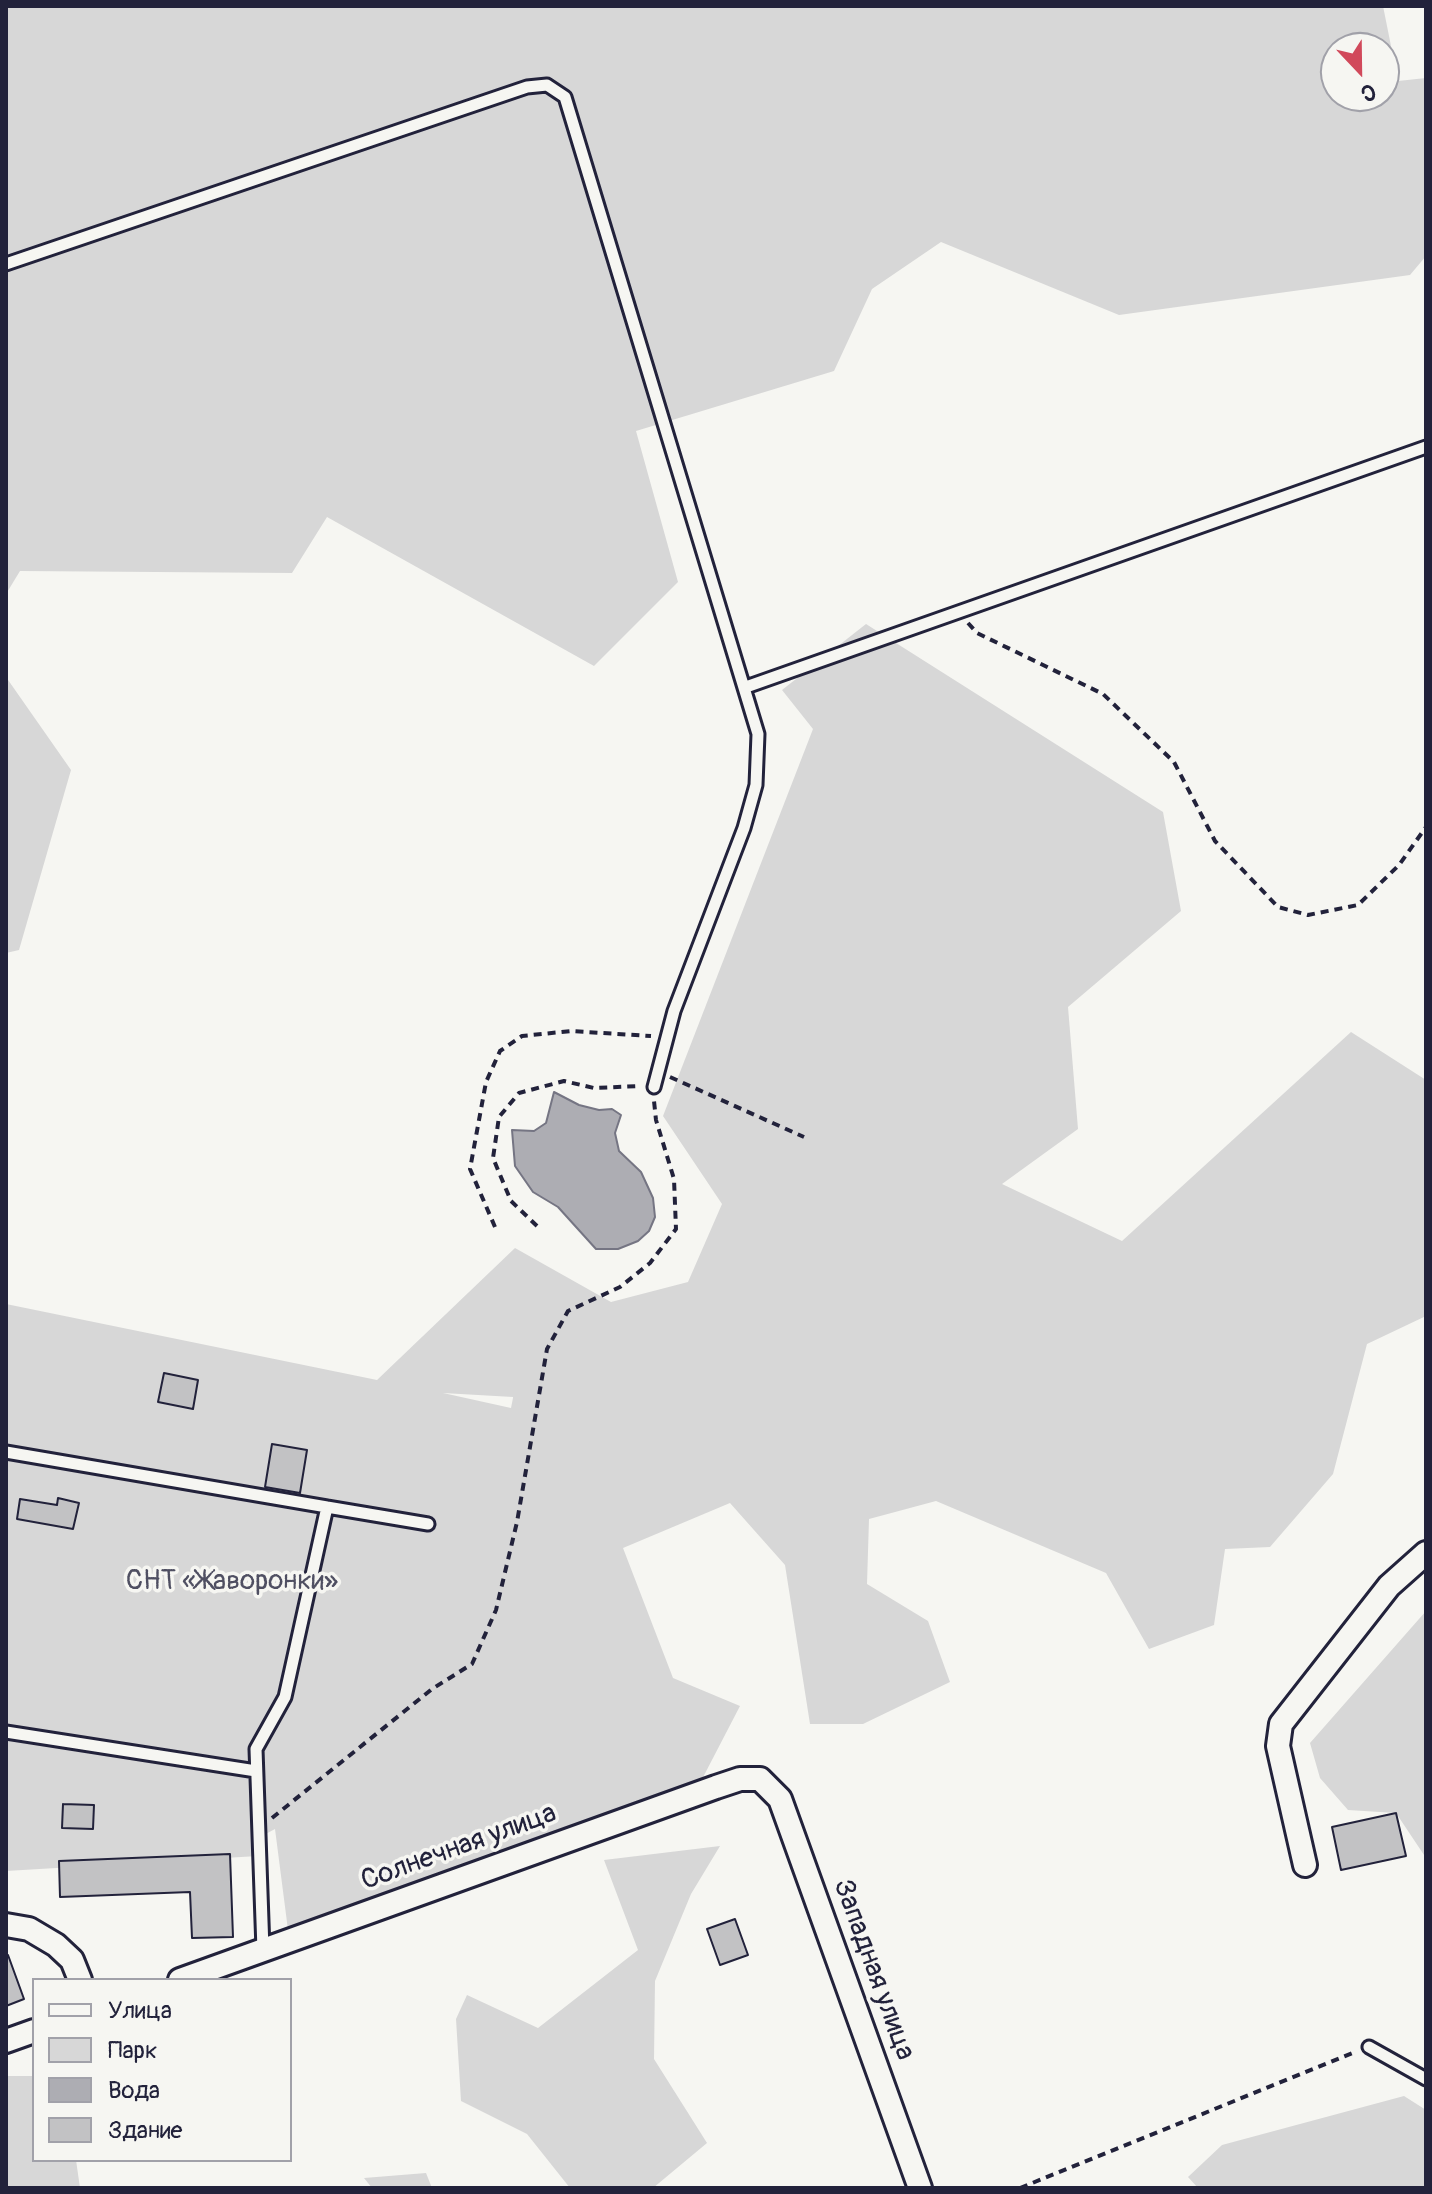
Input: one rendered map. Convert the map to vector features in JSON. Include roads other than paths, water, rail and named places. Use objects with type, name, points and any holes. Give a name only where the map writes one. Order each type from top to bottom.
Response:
[{"type":"street","points":[[1305,1865],[1278,1746],[1281,1724],[1389,1586],[1426,1553]]},
{"type":"street","name":"Солнечная улица","points":[[186,1978],[740,1779],[760,1779]]},
{"type":"street","name":"Западная улица","points":[[760,1779],[780,1799],[920,2188]]},
{"type":"street","points":[[6,1925],[29,1929],[56,1945],[72,1960],[79,1978]]},
{"type":"street","points":[[6,2041],[32,2032]]},
{"type":"lane","points":[[6,264],[506,94],[538,86],[554,88],[565,97],[758,734],[756,785],[728,874],[665,1037],[654,1087]]},
{"type":"lane","points":[[746,687],[1426,447]]},
{"type":"lane","points":[[6,1452],[428,1524]]},
{"type":"lane","points":[[263,1950],[256,1749],[285,1697],[327,1507]]},
{"type":"lane","points":[[6,1732],[256,1771]]},
{"type":"lane","points":[[1369,2047],[1426,2079]]},
{"type":"water","points":[[554,1092],[579,1105],[599,1110],[612,1109],[621,1115],[615,1133],[619,1151],[641,1172],[653,1198],[655,1217],[649,1231],[638,1241],[618,1249],[596,1249],[558,1207],[533,1192],[515,1166],[512,1130],[534,1131],[546,1123]]},
{"type":"park label","name":"СНТ «Жаворонки»","points":[[232,1582]]}]
